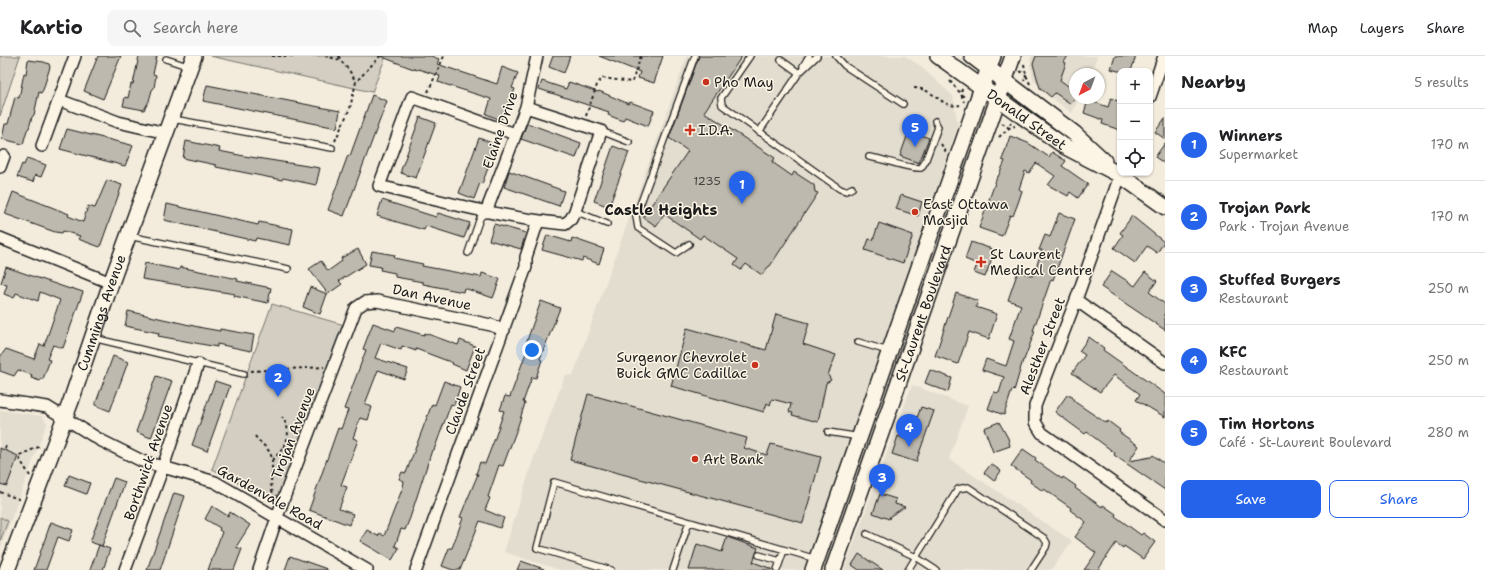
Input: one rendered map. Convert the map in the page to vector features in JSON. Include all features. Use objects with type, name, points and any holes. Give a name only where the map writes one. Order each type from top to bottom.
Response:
[{"type":"main road","name":"Donald Street","points":[[938,56],[983,86],[1064,146],[1117,172]]},
{"type":"main road","name":"Donald Street","points":[[972,56],[991,63],[1004,80],[1075,134],[1117,171]]},
{"type":"main road","name":"St-Laurent Boulevard","points":[[833,570],[1004,80],[1014,56]]},
{"type":"main road","name":"Cummings Avenue","points":[[7,570],[64,418],[111,283],[192,62]]},
{"type":"main road","name":"St-Laurent Boulevard","points":[[815,565],[991,63]]},
{"type":"main road","name":"Donald Street","points":[[1123,176],[1165,207]]},
{"type":"street","points":[[42,146],[75,56]]},
{"type":"street","name":"Elaine Drive","points":[[486,212],[526,107],[537,56]]},
{"type":"street","points":[[1153,88],[1164,56]]},
{"type":"street","points":[[515,134],[412,96],[379,186],[486,212],[565,224],[571,219],[575,211],[601,131],[526,107]]},
{"type":"street","points":[[59,100],[118,122],[166,133]]},
{"type":"street","name":"Alesther Street","points":[[1119,176],[1076,300],[1035,406],[1035,422],[1042,433],[1165,520]]},
{"type":"street","name":"Claude Street","points":[[416,570],[526,268],[526,257],[538,221]]},
{"type":"street","points":[[0,238],[111,283]]},
{"type":"street","points":[[1076,300],[1165,363]]},
{"type":"street","name":"Dan Avenue","points":[[356,308],[365,302],[377,301],[491,325],[504,330]]},
{"type":"street","name":"Trojan Avenue","points":[[259,570],[282,503],[356,308]]},
{"type":"street","name":"Borthwick Avenue","points":[[125,570],[163,467],[198,364]]},
{"type":"street","name":"Gardenvale Road","points":[[0,400],[47,407],[100,440],[142,461],[216,482],[367,570]]},
{"type":"lane","points":[[689,244],[676,253],[638,228],[636,216],[695,56]]},
{"type":"lane","points":[[750,56],[721,102],[726,108],[840,189],[846,191],[852,188]]},
{"type":"lane","points":[[759,132],[800,73],[809,56]]},
{"type":"lane","points":[[800,73],[817,56]]},
{"type":"lane","points":[[836,57],[845,66],[903,104]]},
{"type":"lane","points":[[166,59],[192,62]]},
{"type":"lane","points":[[781,60],[800,73]]},
{"type":"lane","points":[[171,118],[332,148]]},
{"type":"lane","points":[[869,157],[885,159],[914,168],[921,168],[925,162],[938,127],[935,121]]},
{"type":"lane","points":[[601,131],[629,142]]},
{"type":"lane","points":[[575,211],[607,224]]},
{"type":"lane","points":[[468,253],[480,218],[486,212]]},
{"type":"lane","points":[[128,236],[288,269]]},
{"type":"lane","points":[[93,338],[244,374]]},
{"type":"lane","points":[[858,342],[890,352]]},
{"type":"lane","points":[[828,432],[860,437]]},
{"type":"lane","points":[[611,570],[536,548],[554,482],[784,550],[815,565]]},
{"type":"lane","points":[[908,570],[958,490],[968,487],[1044,538],[1047,542],[1046,547],[1031,570]]},
{"type":"lane","points":[[673,570],[689,522]]},
{"type":"lane","points":[[867,534],[916,557],[936,570]]},
{"type":"lane","points":[[777,570],[784,550]]},
{"type":"lane","points":[[759,555],[780,561]]},
{"type":"path","points":[[272,56],[307,56]]},
{"type":"path","points":[[325,56],[340,60]]},
{"type":"path","points":[[339,56],[340,60],[349,70],[356,82]]},
{"type":"path","points":[[332,148],[350,108],[356,82],[380,56]]},
{"type":"path","points":[[424,100],[444,56]]},
{"type":"path","points":[[582,125],[597,85],[602,78],[632,82],[641,56]]},
{"type":"path","points":[[948,79],[961,94],[964,105]]},
{"type":"path","points":[[914,88],[924,89],[945,104],[953,106],[960,105]]},
{"type":"path","points":[[995,140],[1009,128],[1017,126]]},
{"type":"path","points":[[934,136],[948,156]]},
{"type":"path","points":[[244,374],[254,369],[333,368]]},
{"type":"path","points":[[272,460],[279,454],[288,438],[288,425],[282,417]]},
{"type":"path","points":[[255,436],[270,452],[272,460],[270,480],[273,495],[282,503]]},
{"type":"path","points":[[5,450],[6,445]]},
{"type":"path","points":[[30,476],[19,458],[20,455],[41,446]]},
{"type":"path","points":[[0,492],[32,504]]},
{"type":"shaded area","points":[[0,56],[20,56],[0,116]]},
{"type":"shaded area","points":[[210,56],[386,56],[372,92]]},
{"type":"shaded area","points":[[687,56],[905,56],[919,65],[953,96],[958,125],[847,452],[803,570],[560,570],[504,552],[533,460],[565,376],[573,375]]},
{"type":"shaded area","points":[[1031,56],[1097,56],[1093,68],[1069,68],[1069,104],[1076,104],[1072,113],[1045,93],[1033,79],[1030,65]]},
{"type":"shaded area","points":[[272,304],[344,325],[280,495],[267,497],[212,469]]},
{"type":"shaded area","points":[[912,385],[968,406],[949,459],[1072,541],[1051,570],[844,570]]},
{"type":"shaded area","points":[[0,410],[42,416],[47,423],[0,549]]},
{"type":"shaded area","points":[[0,517],[8,521],[0,541]]},
{"type":"building","points":[[98,56],[121,56],[103,99],[84,91]]},
{"type":"building","points":[[139,56],[157,56],[153,74],[156,75],[154,88],[144,110],[123,106],[125,97],[128,98],[131,84],[133,84]]},
{"type":"building","points":[[380,56],[431,56],[439,59],[437,64],[497,84],[502,67],[518,73],[512,88],[515,89],[501,120],[486,114],[491,99],[438,82],[440,76],[408,67]]},
{"type":"building","points":[[553,56],[570,56],[564,73],[549,67]]},
{"type":"building","points":[[599,56],[663,56],[654,83],[638,78],[640,72]]},
{"type":"building","points":[[699,56],[742,56],[704,112],[775,158],[772,162],[792,176],[794,172],[814,185],[815,192],[818,193],[770,266],[762,275],[746,264],[741,270],[734,265],[738,259],[703,235],[700,239],[664,214],[656,226],[643,217],[688,151],[669,138]]},
{"type":"building","points":[[1036,56],[1068,56],[1064,62],[1066,63],[1060,80],[1069,87],[1069,103],[1055,93],[1051,97],[1040,88],[1033,64]]},
{"type":"building","points":[[1115,56],[1136,56],[1132,68],[1117,68],[1117,71],[1111,69]]},
{"type":"building","points":[[28,60],[44,62],[49,64],[50,67],[43,90],[41,93],[39,92],[34,115],[27,130],[23,144],[2,139],[5,124],[8,124],[15,97],[19,98],[24,73],[26,74]]},
{"type":"building","points":[[542,81],[566,89],[569,82],[598,92],[599,91],[629,104],[630,102],[654,111],[648,126],[625,117],[623,121],[608,115],[609,112],[539,89]]},
{"type":"building","points":[[207,85],[340,111],[337,128],[203,101]]},
{"type":"building","points":[[372,95],[387,101],[344,216],[328,210],[348,155],[350,156]]},
{"type":"building","points":[[1111,98],[1117,101],[1117,129],[1102,124],[1103,120],[1084,113],[1087,104],[1099,104],[1108,107]]},
{"type":"building","points":[[420,117],[436,123],[416,178],[401,173],[401,170]]},
{"type":"building","points":[[1165,118],[1165,139],[1155,132]]},
{"type":"building","points":[[527,123],[581,143],[576,158],[521,139]]},
{"type":"building","points":[[67,129],[133,146],[125,166],[60,149]]},
{"type":"building","points":[[909,131],[929,138],[919,163],[900,156]]},
{"type":"building","points":[[1010,136],[1028,143],[1049,157],[1052,152],[1066,161],[1062,166],[1088,184],[1078,198],[1070,192],[1068,196],[1048,185],[1055,176],[1036,163],[1029,173],[1025,171],[1019,189],[1022,191],[1018,203],[1013,216],[1010,215],[1002,236],[979,228],[997,177],[1005,161],[1002,160]]},
{"type":"building","points":[[479,138],[494,144],[485,167],[488,168],[474,199],[459,193]]},
{"type":"building","points":[[186,141],[220,148],[219,151],[320,168],[316,185],[216,167],[216,165],[183,158]]},
{"type":"building","points":[[1165,143],[1165,164],[1155,157]]},
{"type":"building","points":[[613,146],[629,152],[609,207],[594,201]]},
{"type":"building","points":[[27,158],[46,165],[41,177],[35,175],[33,182],[17,177],[22,164],[24,165]]},
{"type":"building","points":[[509,171],[564,191],[559,206],[504,187]]},
{"type":"building","points":[[107,180],[122,185],[100,247],[78,239],[80,236],[63,231],[62,233],[55,232],[5,214],[13,192],[69,214],[68,216],[83,222],[88,206],[95,208]]},
{"type":"building","points":[[901,195],[922,202],[918,216],[896,209]]},
{"type":"building","points":[[382,200],[436,217],[438,213],[470,223],[464,238],[426,226],[424,230],[377,216]]},
{"type":"building","points":[[167,204],[258,225],[259,222],[293,229],[290,245],[256,238],[255,241],[164,220]]},
{"type":"building","points":[[1059,213],[1075,219],[1053,280],[1051,279],[1033,331],[1035,331],[1023,360],[1014,391],[1012,390],[1004,415],[988,409],[994,392],[999,393],[1004,377],[982,370],[986,359],[1006,366],[1014,341],[1009,339],[1021,305],[1008,300],[1018,271],[1033,276],[1042,250],[1039,250],[1045,235],[1050,237]]},
{"type":"building","points":[[1132,216],[1164,242],[1157,253],[1147,246],[1135,263],[1114,248],[1123,235],[1120,233]]},
{"type":"building","points":[[879,223],[913,235],[903,263],[865,250],[869,239],[873,240]]},
{"type":"building","points":[[494,224],[526,233],[521,249],[489,240]]},
{"type":"building","points":[[547,235],[571,242],[572,238],[604,249],[599,264],[583,258],[582,261],[542,250]]},
{"type":"building","name":"St Laurent Medical Centre","points":[[971,242],[995,250],[985,277],[974,273],[977,264],[965,259]]},
{"type":"building","points":[[358,249],[366,264],[339,281],[342,284],[328,294],[309,269],[321,261],[328,271],[342,261],[341,258]]},
{"type":"building","points":[[372,251],[395,255],[394,258],[423,264],[422,266],[481,277],[482,273],[500,279],[493,298],[464,288],[463,292],[423,284],[423,282],[395,277],[395,273],[380,270],[381,267],[369,265]]},
{"type":"building","points":[[145,263],[179,270],[180,267],[238,279],[237,281],[271,288],[268,303],[234,296],[235,294],[142,279]]},
{"type":"building","points":[[6,267],[83,292],[63,348],[53,345],[47,359],[50,360],[43,379],[40,381],[31,378],[32,375],[18,370],[14,376],[0,371],[0,357],[6,349],[34,359],[40,344],[44,346],[60,300],[40,292],[38,301],[16,293],[14,298],[4,294],[7,285],[1,283]]},
{"type":"building","points":[[1112,271],[1135,286],[1145,272],[1157,281],[1149,292],[1165,304],[1165,330],[1101,287]]},
{"type":"building","points":[[310,287],[327,294],[320,314],[303,307]]},
{"type":"building","points":[[956,293],[978,301],[976,307],[997,314],[989,339],[969,332],[958,364],[935,356]]},
{"type":"building","points":[[541,301],[560,308],[540,359],[542,360],[536,378],[532,377],[523,402],[525,403],[518,426],[503,466],[499,465],[488,497],[490,498],[485,510],[504,518],[500,528],[480,521],[460,570],[453,570],[442,566],[449,548],[452,548],[463,518],[460,517],[478,474],[476,474],[480,462],[485,464],[495,438],[504,411],[500,410],[505,396],[510,397],[527,350],[524,349]]},
{"type":"building","points":[[128,311],[203,328],[220,331],[220,329],[254,335],[251,351],[217,344],[217,347],[158,336],[159,333],[125,326]]},
{"type":"building","name":"Surgenor Chevrolet Buick GMC Cadillac","points":[[776,314],[809,323],[803,344],[836,355],[828,375],[831,380],[826,383],[818,422],[792,415],[793,413],[789,412],[791,404],[772,399],[770,405],[767,403],[764,412],[671,386],[687,328],[766,350]]},
{"type":"building","points":[[373,323],[395,331],[396,327],[424,335],[425,333],[458,345],[460,340],[475,346],[466,370],[452,364],[453,363],[416,349],[416,351],[402,346],[401,350],[381,343],[375,358],[408,369],[404,379],[378,370],[365,404],[372,407],[368,420],[360,418],[353,438],[358,440],[341,485],[347,487],[339,509],[353,514],[349,525],[309,510],[338,428],[341,429],[348,410],[344,409],[366,350],[363,349]]},
{"type":"building","points":[[1089,337],[1104,348],[1103,350],[1165,394],[1165,417],[1136,400],[1140,394],[1114,375],[1100,392],[1072,373],[1085,355],[1079,351]]},
{"type":"building","points":[[113,356],[128,362],[110,411],[95,405]]},
{"type":"building","points":[[930,370],[952,378],[948,392],[925,383]]},
{"type":"building","points":[[156,376],[172,381],[151,438],[136,432]]},
{"type":"building","points":[[215,381],[230,386],[207,451],[192,445]]},
{"type":"building","points":[[444,381],[460,387],[454,405],[451,404],[434,450],[432,450],[410,518],[405,530],[401,529],[395,546],[399,548],[392,560],[360,541],[367,530],[378,536],[380,533],[384,536],[403,487],[404,481],[399,479],[402,472],[406,473],[432,404],[435,405]]},
{"type":"building","name":"Art Bank","points":[[588,394],[747,438],[744,448],[767,455],[771,444],[821,457],[803,523],[570,460]]},
{"type":"building","points":[[1067,395],[1071,395],[1075,402],[1106,423],[1108,421],[1120,430],[1119,432],[1139,446],[1129,461],[1151,457],[1153,455],[1165,464],[1165,490],[1114,455],[1115,453],[1087,432],[1085,434],[1055,412]]},
{"type":"building","points":[[921,407],[934,411],[916,462],[892,454],[898,436],[909,440]]},
{"type":"building","points":[[999,422],[1008,438],[1010,446],[993,452],[984,428]]},
{"type":"building","points":[[0,448],[18,456],[7,486],[0,484]]},
{"type":"building","points":[[1023,449],[1036,458],[1035,460],[1062,479],[1063,477],[1076,486],[1075,488],[1102,507],[1103,505],[1116,514],[1115,516],[1141,535],[1143,533],[1155,542],[1143,559],[1124,546],[1123,548],[1116,543],[1098,570],[1084,570],[1096,553],[1075,537],[1086,522],[1070,510],[1071,508],[1044,489],[1043,491],[1030,482],[1031,480],[1011,466]]},
{"type":"building","points":[[991,464],[1001,471],[994,481],[984,473]]},
{"type":"building","points":[[69,475],[90,483],[86,494],[65,486]]},
{"type":"building","points":[[114,478],[125,482],[102,546],[90,542]]},
{"type":"building","points":[[174,493],[185,496],[160,570],[147,570]]},
{"type":"building","points":[[880,494],[896,499],[895,504],[905,507],[890,516],[889,519],[873,513]]},
{"type":"building","points":[[212,506],[228,516],[230,512],[250,525],[236,547],[242,549],[234,570],[208,570],[222,532],[219,530],[220,528],[205,519]]},
{"type":"building","points":[[51,522],[73,530],[69,541],[58,537],[46,570],[34,570]]},
{"type":"building","points":[[727,537],[758,548],[753,562],[772,570],[689,570],[697,544],[722,552]]},
{"type":"building","points":[[99,545],[110,549],[103,570],[90,570]]},
{"type":"building","points":[[859,554],[883,570],[859,570],[852,565]]},
{"type":"building","points":[[290,556],[327,569],[327,570],[285,570]]},
{"type":"building","points":[[521,561],[544,569],[544,570],[517,570]]},
{"type":"place","name":"Pho May","points":[[706,82]]},
{"type":"place","name":"I.D.A.","points":[[690,130]]},
{"type":"place","name":"Tim Hortons","points":[[915,147]]},
{"type":"place","name":"Winners","points":[[742,204]]},
{"type":"place","name":"East Ottawa Masjid","points":[[915,212]]},
{"type":"place","name":"St Laurent Medical Centre","points":[[981,262]]},
{"type":"place","name":"Surgenor Chevrolet Buick GMC Cadillac","points":[[755,365]]},
{"type":"place","name":"Trojan Park","points":[[278,397]]},
{"type":"place","name":"KFC","points":[[909,447]]},
{"type":"place","name":"Art Bank","points":[[695,459]]},
{"type":"place","name":"Stuffed Burgers","points":[[882,497]]},
{"type":"district","name":"Castle Heights","points":[[661,210]]}]
